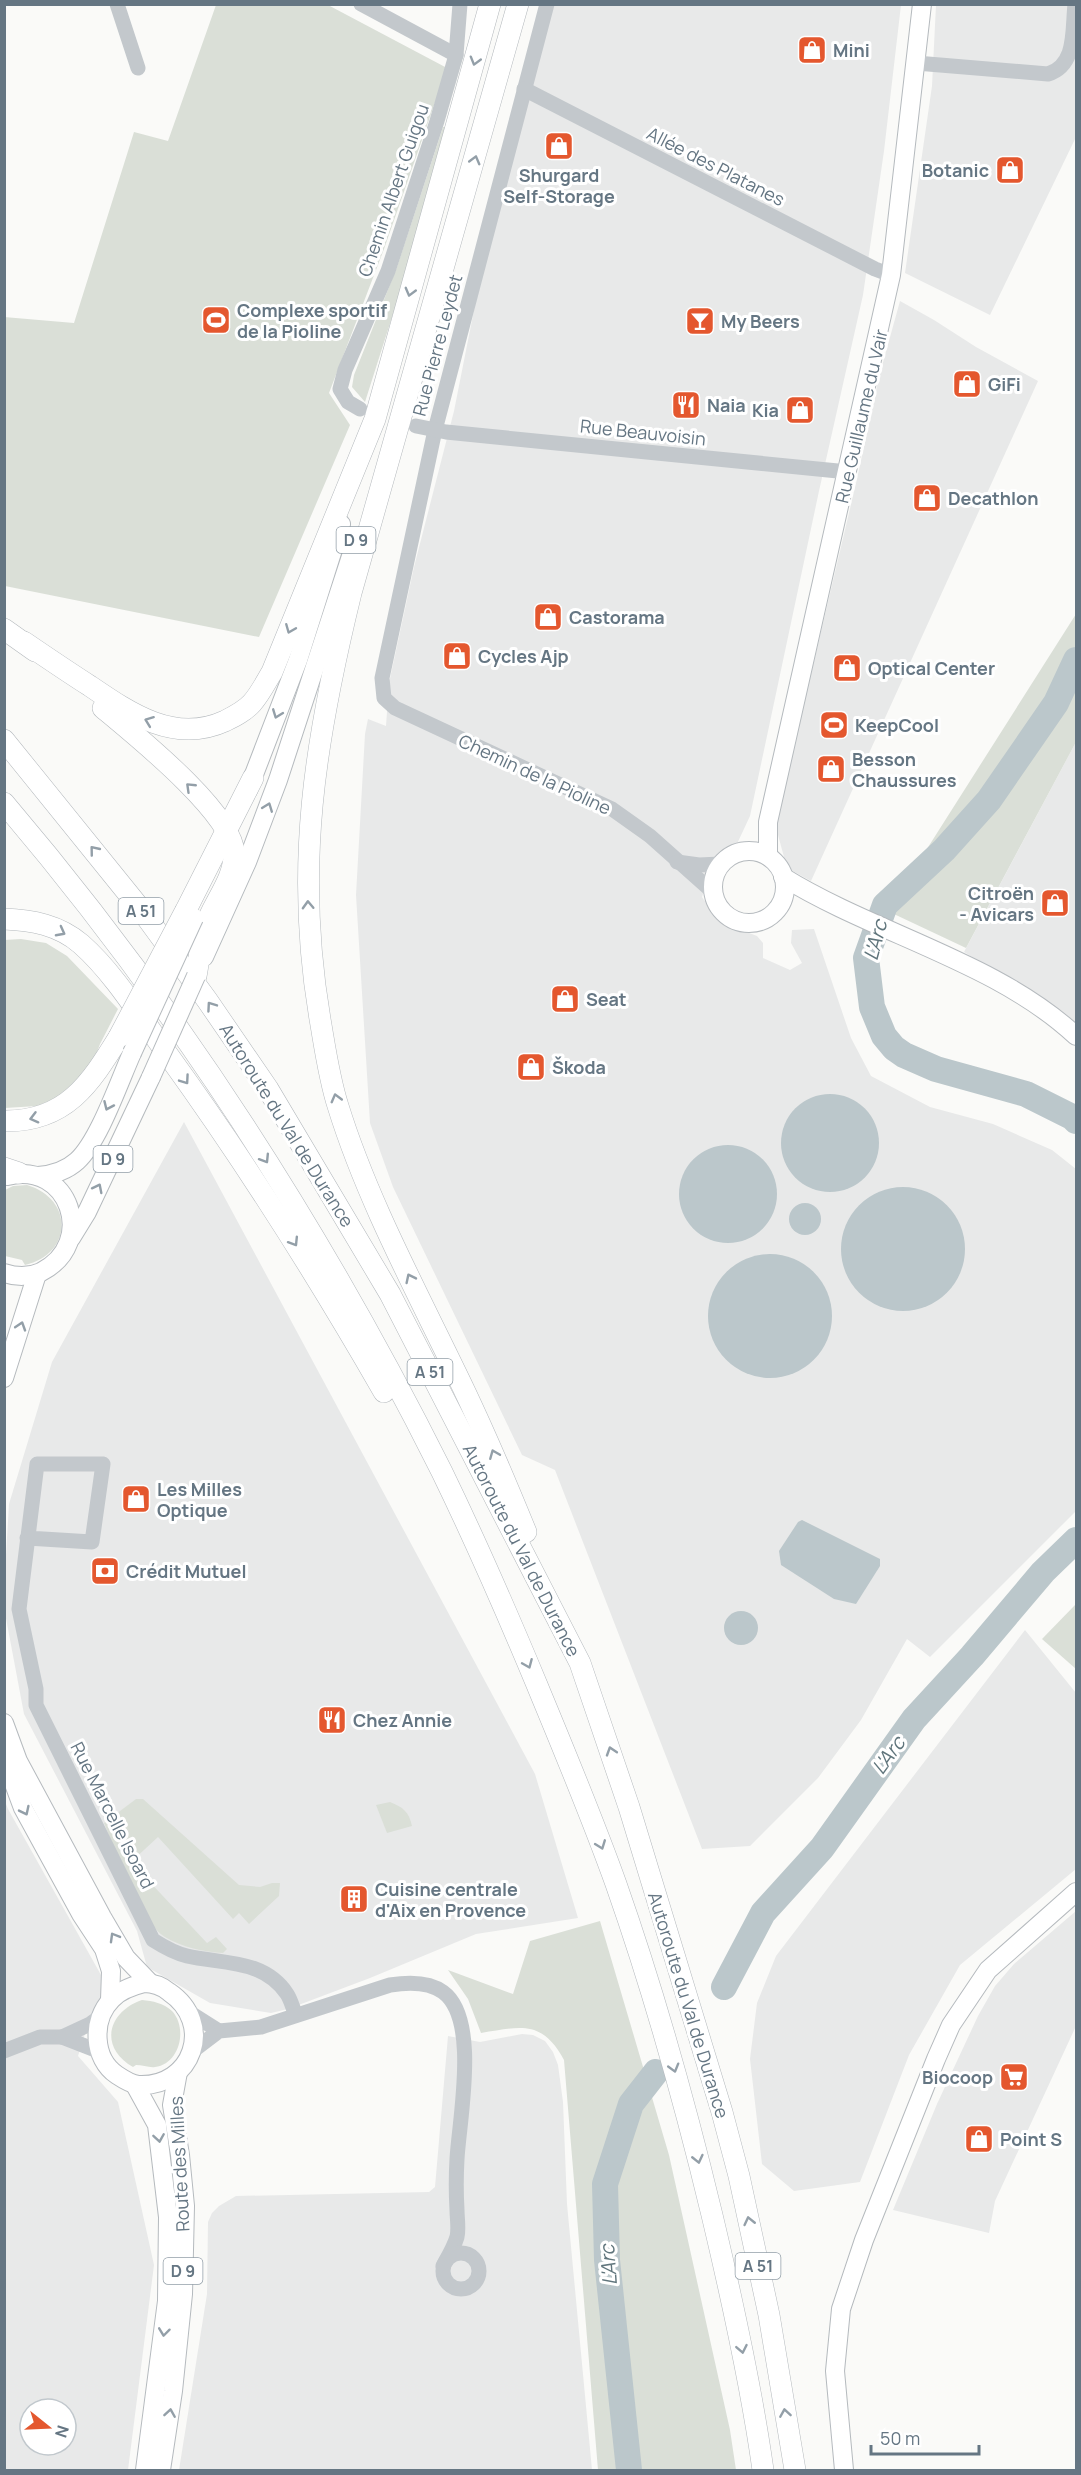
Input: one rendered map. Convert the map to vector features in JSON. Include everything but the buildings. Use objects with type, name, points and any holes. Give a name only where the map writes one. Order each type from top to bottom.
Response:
[{"type":"highway","name":"D 9","points":[[368,414],[490,4]]},
{"type":"highway","name":"D 9","points":[[460,216],[518,4]]},
{"type":"highway","points":[[460,216],[351,593],[327,691],[309,813],[307,900],[312,966],[330,1076],[347,1134],[396,1249],[489,1441],[580,1663]]},
{"type":"highway","points":[[4,629],[143,720],[178,729],[197,729],[216,725],[241,713],[252,704],[272,672],[368,414]]},
{"type":"highway","points":[[24,642],[153,752],[200,796],[221,820],[229,834]]},
{"type":"highway","name":"Autoroute du Val de Durance","points":[[4,741],[138,907],[207,1000],[267,1089],[390,1294],[580,1663],[626,1796],[688,1996],[739,2176],[769,2315],[795,2470]]},
{"type":"highway","points":[[4,1121],[35,1118],[59,1109],[72,1101],[125,1045],[199,924],[229,834],[252,778]]},
{"type":"highway","name":"Autoroute du Val de Durance","points":[[4,803],[73,886],[234,1109],[322,1251],[418,1425],[468,1525],[565,1751],[616,1884],[663,2033],[684,2102],[728,2280],[763,2470]]},
{"type":"highway","points":[[4,920],[41,923],[66,933],[80,943],[124,994],[250,1175],[331,1301],[441,1490],[506,1610]]},
{"type":"highway","points":[[196,976],[199,924]]},
{"type":"main road","name":"Rue Guillaume du Vair","points":[[768,856],[768,822],[891,275],[922,4]]},
{"type":"main road","name":"D 9","points":[[199,924],[247,862],[278,780],[460,216]]},
{"type":"main road","name":"D 9","points":[[252,778],[298,660],[368,414]]},
{"type":"main road","name":"Rue Guillaume du Vair","points":[[743,851],[768,822]]},
{"type":"main road","points":[[779,906],[783,897],[783,877],[780,869],[768,856],[743,851],[721,864],[713,883],[717,904],[724,913],[745,922],[763,920],[779,906],[796,901],[826,902]]},
{"type":"main road","points":[[783,877],[826,902],[927,947],[1023,996],[1077,1036]]},
{"type":"main road","name":"D 9","points":[[70,1239],[87,1212],[196,976]]},
{"type":"main road","name":"D 9","points":[[16,1173],[47,1176],[71,1167],[86,1152],[125,1045]]},
{"type":"main road","points":[[4,1273],[23,1276],[36,1274],[52,1266],[63,1254],[70,1239],[73,1224],[70,1209],[63,1194],[52,1183],[16,1173]]},
{"type":"main road","points":[[4,1378],[36,1274]]},
{"type":"main road","points":[[4,1723],[18,1761],[126,1958],[150,1983],[172,1994],[189,2012],[195,2033],[190,2053],[178,2072],[168,2080],[135,2085],[110,2071],[98,2051],[97,2036],[110,2003],[111,1971],[104,1949],[81,1914],[23,1808],[4,1757]]},
{"type":"main road","points":[[844,2470],[836,2371],[842,2309],[864,2240],[936,2059],[951,2025],[988,1970],[1077,1892]]},
{"type":"main road","points":[[110,2003],[133,1986],[150,1983]]},
{"type":"main road","name":"Route des Milles","points":[[161,2470],[173,2391],[183,2294],[185,2206],[172,2105],[178,2072]]},
{"type":"main road","name":"Route des Milles","points":[[135,2085],[157,2125],[168,2217],[167,2301],[145,2470]]},
{"type":"street","points":[[117,4],[138,68]]},
{"type":"street","points":[[361,4],[456,55]]},
{"type":"street","name":"Chemin Albert Guigou","points":[[368,414],[348,402],[340,389],[345,370],[388,271],[437,121],[456,55],[460,4]]},
{"type":"street","name":"Rue Pierre Leydet","points":[[384,698],[382,678],[435,430],[547,4]]},
{"type":"street","points":[[916,63],[1048,74],[1058,71],[1070,54],[1075,4]]},
{"type":"street","name":"Allée des Platanes","points":[[524,89],[874,269],[891,275]]},
{"type":"street","name":"Rue Beauvoisin","points":[[416,426],[435,430],[848,472]]},
{"type":"street","name":"Chemin de la Pioline","points":[[384,698],[394,708],[612,809],[650,836],[714,893]]},
{"type":"street","points":[[677,862],[699,865],[721,864]]},
{"type":"street","name":"Rue Marcelle Isoard","points":[[27,1538],[92,1542],[103,1464],[37,1464],[27,1538],[19,1608],[36,1689],[36,1706],[153,1940],[184,1955],[241,1964],[270,1976],[287,1994],[296,2015]]},
{"type":"street","points":[[190,2053],[219,2031],[261,2027],[390,1985],[409,1982],[427,1984],[444,1992],[458,2012],[465,2055],[463,2105],[457,2160],[458,2236],[443,2266],[447,2283],[461,2290],[470,2287],[478,2279],[480,2269],[458,2236]]},
{"type":"street","points":[[62,2037],[90,2024],[110,2003]]},
{"type":"street","points":[[189,2012],[219,2031]]},
{"type":"street","points":[[4,2051],[40,2037],[62,2037],[98,2051]]},
{"type":"street","points":[[443,2266],[448,2259],[458,2253],[472,2256]]},
{"type":"shaded area","name":"Complexe sportif de la Pioline","points":[[216,5],[328,5],[447,68],[384,249],[329,393],[350,425],[259,637],[5,586],[4,317],[74,323],[134,132],[168,141]]},
{"type":"shaded area","points":[[551,5],[901,5],[884,151],[863,295],[750,816],[736,846],[714,859],[702,897],[715,916],[726,924],[757,936],[763,943],[763,958],[790,970],[802,963],[791,943],[792,930],[814,929],[851,1038],[871,1076],[930,1107],[993,1124],[1052,1150],[1076,1169],[1076,1511],[930,1657],[907,1639],[861,1720],[818,1778],[750,1846],[702,1849],[555,1470],[522,1455],[393,1187],[370,1123],[356,895],[365,734],[368,719],[386,726],[389,683],[414,567],[454,411],[475,305]]},
{"type":"shaded area","points":[[936,5],[1076,5],[1076,137],[990,315],[905,273],[932,86]]},
{"type":"shaded area","points":[[443,127],[447,127],[406,273],[365,402],[352,387],[354,375],[397,267]]},
{"type":"shaded area","points":[[900,301],[1038,381],[811,881],[787,868],[778,835],[778,814],[879,377]]},
{"type":"shaded area","points":[[1076,614],[1076,742],[966,948],[879,907],[925,852]]},
{"type":"shaded area","points":[[1076,742],[1076,1027],[1055,1007],[964,952]]},
{"type":"shaded area","points":[[21,939],[46,943],[67,956],[118,1009],[92,1065],[59,1097],[37,1106],[5,1108],[4,940]]},
{"type":"shaded area","points":[[830,1094],[849,1097],[865,1108],[876,1124],[879,1143],[876,1162],[865,1178],[849,1189],[830,1192],[811,1189],[795,1178],[784,1162],[781,1143],[784,1124],[795,1108],[811,1097]]},
{"type":"shaded area","points":[[184,1122],[535,1774],[578,1918],[476,1934],[370,1978],[288,2009],[271,2013],[210,2003],[147,1967],[137,1931],[24,1714],[5,1613],[9,1504],[52,1362]]},
{"type":"shaded area","points":[[718,1145],[738,1145],[763,1159],[774,1175],[777,1194],[774,1213],[763,1229],[738,1243],[718,1243],[701,1235],[687,1221],[679,1204],[679,1184],[687,1167],[701,1153]]},
{"type":"shaded area","points":[[27,1185],[42,1192],[53,1202],[60,1214],[62,1226],[59,1239],[52,1250],[41,1259],[25,1265],[22,1260],[5,1256],[5,1190],[13,1186]]},
{"type":"shaded area","points":[[903,1187],[927,1192],[947,1205],[960,1225],[965,1249],[960,1273],[947,1293],[927,1306],[903,1311],[879,1306],[859,1293],[846,1273],[841,1249],[846,1225],[859,1205],[879,1192]]},
{"type":"shaded area","points":[[805,1203],[816,1208],[821,1219],[816,1230],[805,1235],[794,1230],[789,1219],[794,1208]]},
{"type":"shaded area","points":[[770,1254],[794,1259],[805,1264],[814,1272],[822,1281],[827,1292],[832,1316],[827,1340],[822,1351],[814,1360],[805,1368],[794,1373],[770,1378],[746,1373],[735,1368],[726,1360],[718,1351],[713,1340],[708,1316],[713,1292],[718,1281],[726,1272],[735,1264],[746,1259]]},
{"type":"shaded area","points":[[802,1520],[880,1559],[880,1566],[856,1604],[834,1599],[781,1565],[779,1551],[798,1522]]},
{"type":"shaded area","points":[[1076,1604],[1076,1669],[1042,1639]]},
{"type":"shaded area","points":[[741,1611],[753,1616],[758,1628],[753,1640],[741,1645],[729,1640],[724,1628],[729,1616]]},
{"type":"shaded area","points":[[1025,1630],[1076,1693],[1076,1869],[960,1965],[909,2055],[860,2182],[794,2191],[762,2164],[750,2059],[757,2003],[776,1956]]},
{"type":"shaded area","points":[[4,1799],[101,1975],[101,1998],[91,2015],[78,2056],[118,2102],[154,2265],[128,2470],[5,2470]]},
{"type":"shaded area","points":[[136,1799],[143,1799],[239,1885],[260,1887],[280,1883],[279,1896],[249,1924],[239,1913],[233,1919],[158,1837],[131,1862],[207,1943],[216,1937],[227,1949],[223,1953],[178,1944],[165,1937],[156,1929],[138,1901],[104,1823]]},
{"type":"shaded area","points":[[390,1802],[405,1811],[412,1826],[387,1833],[376,1805]]},
{"type":"shaded area","points":[[1076,1911],[1076,2026],[995,2201],[989,2233],[893,2210],[937,2104],[978,2016],[995,1986],[1014,1964]]},
{"type":"shaded area","points":[[600,1921],[669,2155],[730,2430],[736,2470],[598,2470],[564,2060],[547,2038],[529,2029],[507,2029],[481,2033],[468,1999],[448,1970],[513,1994],[530,1941]]},
{"type":"shaded area","points":[[142,2000],[169,2008],[180,2026],[176,2052],[164,2064],[155,2067],[136,2065],[133,2067],[122,2059],[112,2041],[115,2021],[130,2006]]},
{"type":"shaded area","points":[[522,2034],[533,2035],[545,2041],[558,2065],[563,2102],[567,2204],[592,2470],[179,2470],[207,2294],[208,2222],[212,2213],[236,2196],[429,2192],[435,2187],[448,2036],[480,2042]]},
{"type":"waterway","name":"L'Arc","points":[[1076,660],[1056,703],[989,800],[944,850],[885,905],[866,958],[872,1007],[884,1036],[894,1048],[936,1069],[1026,1094],[1076,1121]]},
{"type":"waterway","name":"L'Arc","points":[[724,1987],[763,1913],[822,1848],[914,1719],[972,1656],[1043,1572],[1076,1540]]},
{"type":"waterway","name":"L'Arc","points":[[629,2470],[607,2260],[605,2184],[631,2104],[656,2072]]},
{"type":"place","name":"Mini","points":[[812,50]]},
{"type":"place","name":"Shurgard Self-Storage","points":[[559,146]]},
{"type":"place","name":"Botanic","points":[[1010,170]]},
{"type":"place","name":"Complexe sportif de la Pioline","points":[[216,320]]},
{"type":"place","name":"My Beers","points":[[700,321]]},
{"type":"place","name":"GiFi","points":[[967,384]]},
{"type":"place","name":"Naia","points":[[686,405]]},
{"type":"place","name":"Kia","points":[[800,410]]},
{"type":"place","name":"Decathlon","points":[[927,498]]},
{"type":"place","name":"Castorama","points":[[548,617]]},
{"type":"place","name":"Cycles Ajp","points":[[457,656]]},
{"type":"place","name":"Optical Center","points":[[847,668]]},
{"type":"place","name":"KeepCool","points":[[834,725]]},
{"type":"place","name":"Besson Chaussures","points":[[831,769]]},
{"type":"place","name":"Citroën - Avicars","points":[[1055,903]]},
{"type":"place","name":"Seat","points":[[565,999]]},
{"type":"place","name":"Škoda","points":[[531,1067]]},
{"type":"place","name":"Les Milles Optique","points":[[136,1499]]},
{"type":"place","name":"Crédit Mutuel","points":[[105,1571]]},
{"type":"place","name":"Chez Annie","points":[[332,1720]]},
{"type":"place","name":"Cuisine centrale d'Aix en Provence","points":[[354,1899]]},
{"type":"place","name":"Biocoop","points":[[1014,2077]]},
{"type":"place","name":"Point S","points":[[979,2139]]}]
